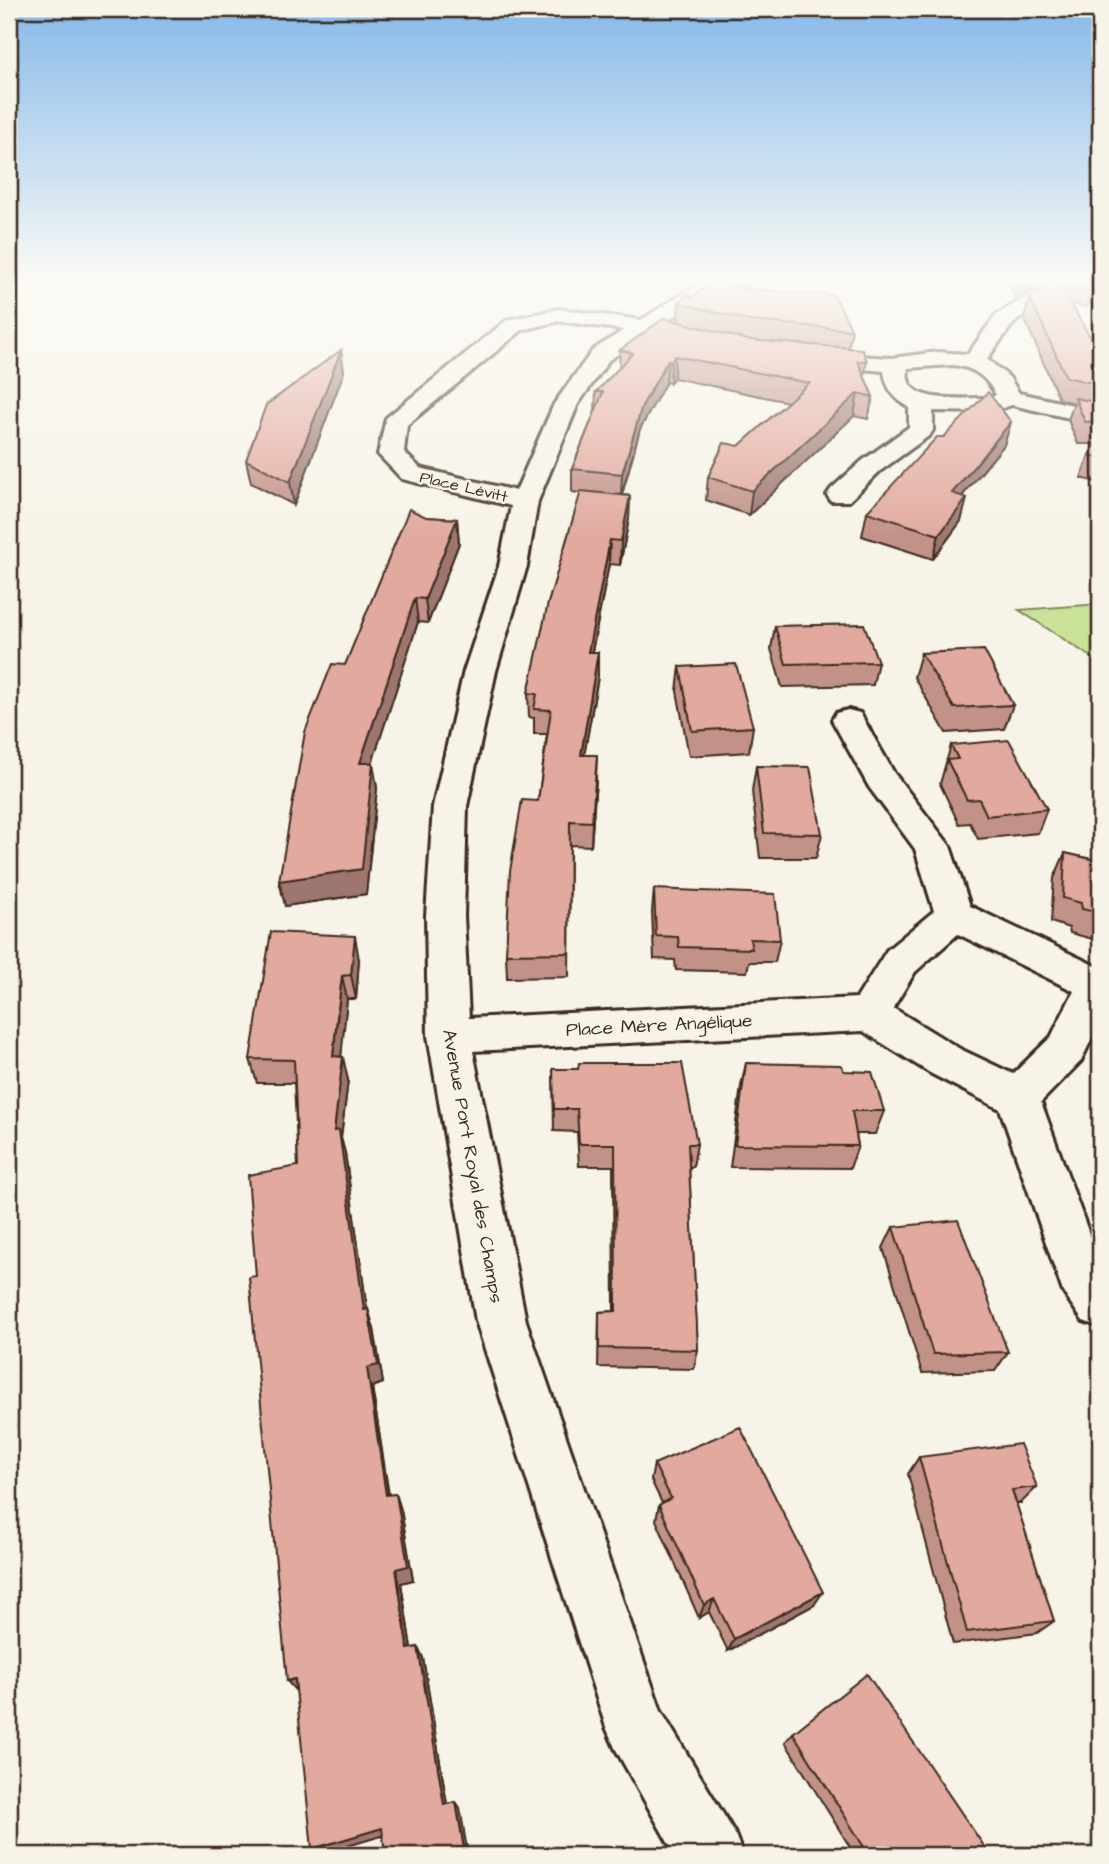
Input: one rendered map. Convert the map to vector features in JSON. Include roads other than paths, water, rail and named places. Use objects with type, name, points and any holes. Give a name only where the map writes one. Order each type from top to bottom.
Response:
[{"type":"street","name":"Place Lévitt","points":[[467,365],[395,424],[391,454],[411,474],[525,501]]},
{"type":"street","name":"Avenue Port Royal des Champs","points":[[594,365],[566,404],[525,501],[513,566],[480,671],[450,806],[445,916],[449,1036],[501,1321],[636,1727],[711,1855]]},
{"type":"street","points":[[895,365],[897,382],[906,396],[920,404],[991,405],[1010,398],[1100,418]]},
{"type":"street","points":[[983,365],[992,370],[1010,398]]},
{"type":"street","points":[[840,495],[871,466],[921,430],[920,404]]},
{"type":"street","points":[[848,719],[881,779],[932,846],[954,915],[1099,986],[1066,1049],[1018,1097]]},
{"type":"street","points":[[954,915],[901,961],[869,1014],[945,1061],[1018,1097],[1080,1276],[1100,1304]]},
{"type":"street","name":"Place Mère Angélique","points":[[449,1036],[687,1021],[869,1014]]}]
